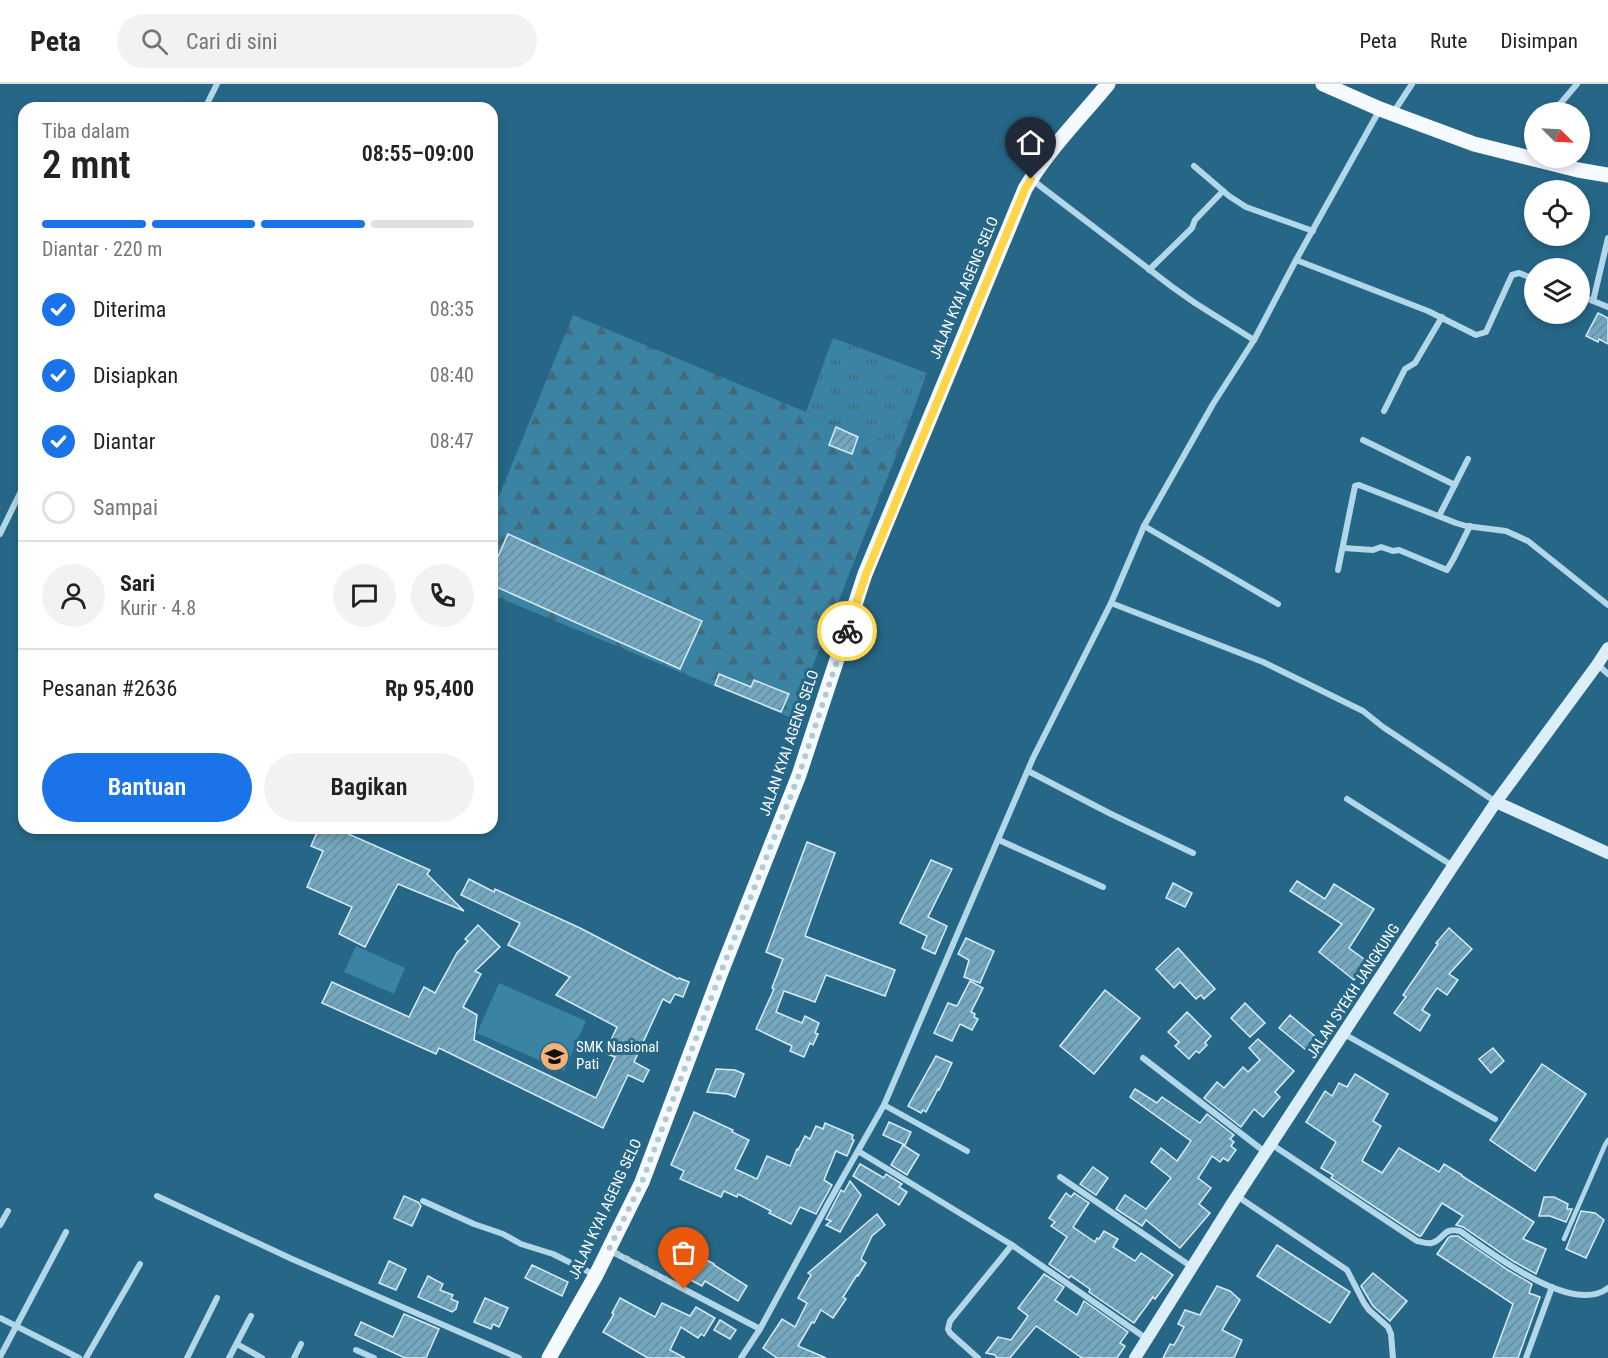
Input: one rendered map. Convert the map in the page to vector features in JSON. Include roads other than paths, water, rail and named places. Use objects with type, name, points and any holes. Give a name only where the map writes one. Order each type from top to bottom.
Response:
[{"type":"main road","name":"JALAN KYAI AGENG SELO","points":[[549,1358],[596,1275],[642,1182],[721,972],[799,775],[866,574],[1025,189],[1063,138],[1108,84]]},
{"type":"main road","points":[[1323,84],[1474,144],[1524,154]]},
{"type":"main road","points":[[1572,168],[1608,175]]},
{"type":"main road","name":"JALAN SYEKH JANGKUNG","points":[[1136,1358],[1237,1196],[1453,866],[1496,802],[1608,648]]},
{"type":"main road","points":[[1496,802],[1608,853]]},
{"type":"street","points":[[208,102],[217,84]]},
{"type":"street","points":[[741,1358],[760,1329],[884,1105],[1038,747],[1111,603],[1144,526],[1207,412],[1254,340],[1313,231],[1387,111],[1412,84]]},
{"type":"street","points":[[1562,102],[1577,84]]},
{"type":"street","points":[[1194,166],[1222,191],[1246,207],[1313,231]]},
{"type":"street","points":[[1031,179],[1149,270],[1195,303],[1254,340]]},
{"type":"street","points":[[1149,270],[1192,228],[1195,220],[1222,191]]},
{"type":"street","points":[[1593,301],[1608,238]]},
{"type":"street","points":[[1296,260],[1428,310],[1476,335],[1486,332],[1490,326],[1512,275],[1519,273],[1524,275]]},
{"type":"street","points":[[1590,300],[1608,307]]},
{"type":"street","points":[[1384,411],[1405,369],[1415,363],[1442,317]]},
{"type":"street","points":[[1363,440],[1455,485]]},
{"type":"street","points":[[1439,516],[1468,459]]},
{"type":"street","points":[[1338,570],[1356,485],[1359,485],[1456,523],[1506,531],[1528,541],[1608,604]]},
{"type":"street","points":[[0,534],[18,497]]},
{"type":"street","points":[[1144,526],[1278,604]]},
{"type":"street","points":[[1343,548],[1373,550],[1381,547],[1393,551],[1399,550],[1447,570],[1470,526]]},
{"type":"street","points":[[1111,603],[1275,667],[1363,711],[1383,727],[1496,802]]},
{"type":"street","points":[[1597,665],[1608,674]]},
{"type":"street","points":[[1028,771],[1193,853]]},
{"type":"street","points":[[1347,799],[1453,866]]},
{"type":"street","points":[[999,840],[1102,886]]},
{"type":"street","points":[[1343,1034],[1495,1119]]},
{"type":"street","points":[[1143,1058],[1268,1148],[1417,1241],[1430,1244],[1446,1232],[1460,1231],[1523,1274],[1552,1287],[1569,1293],[1594,1295],[1608,1288]]},
{"type":"street","points":[[884,1105],[967,1151]]},
{"type":"street","points":[[858,1151],[1012,1245],[1147,1339]]},
{"type":"street","points":[[1060,1178],[1192,1267]]},
{"type":"street","points":[[157,1196],[292,1259],[519,1358]]},
{"type":"street","points":[[1237,1196],[1347,1270],[1369,1310],[1388,1327],[1394,1358]]},
{"type":"street","points":[[423,1200],[474,1224],[495,1230],[521,1244],[553,1254],[596,1275]]},
{"type":"street","points":[[0,1225],[8,1211]]},
{"type":"street","points":[[0,1358],[66,1233]]},
{"type":"street","points":[[978,1358],[950,1333],[948,1326],[1012,1245]]},
{"type":"street","points":[[609,1249],[760,1329]]},
{"type":"street","points":[[86,1358],[140,1264]]},
{"type":"street","points":[[1526,1358],[1552,1287]]},
{"type":"street","points":[[187,1358],[217,1298]]},
{"type":"street","points":[[229,1358],[251,1316]]},
{"type":"street","points":[[0,1318],[79,1358]]},
{"type":"street","points":[[237,1344],[262,1358]]},
{"type":"street","points":[[294,1358],[301,1344]]},
{"type":"street","points":[[356,1350],[374,1358]]},
{"type":"lane","points":[[1564,1239],[1608,1140]]},
{"type":"place","name":"SMK Nasional Pati","points":[[555,1056]]}]
